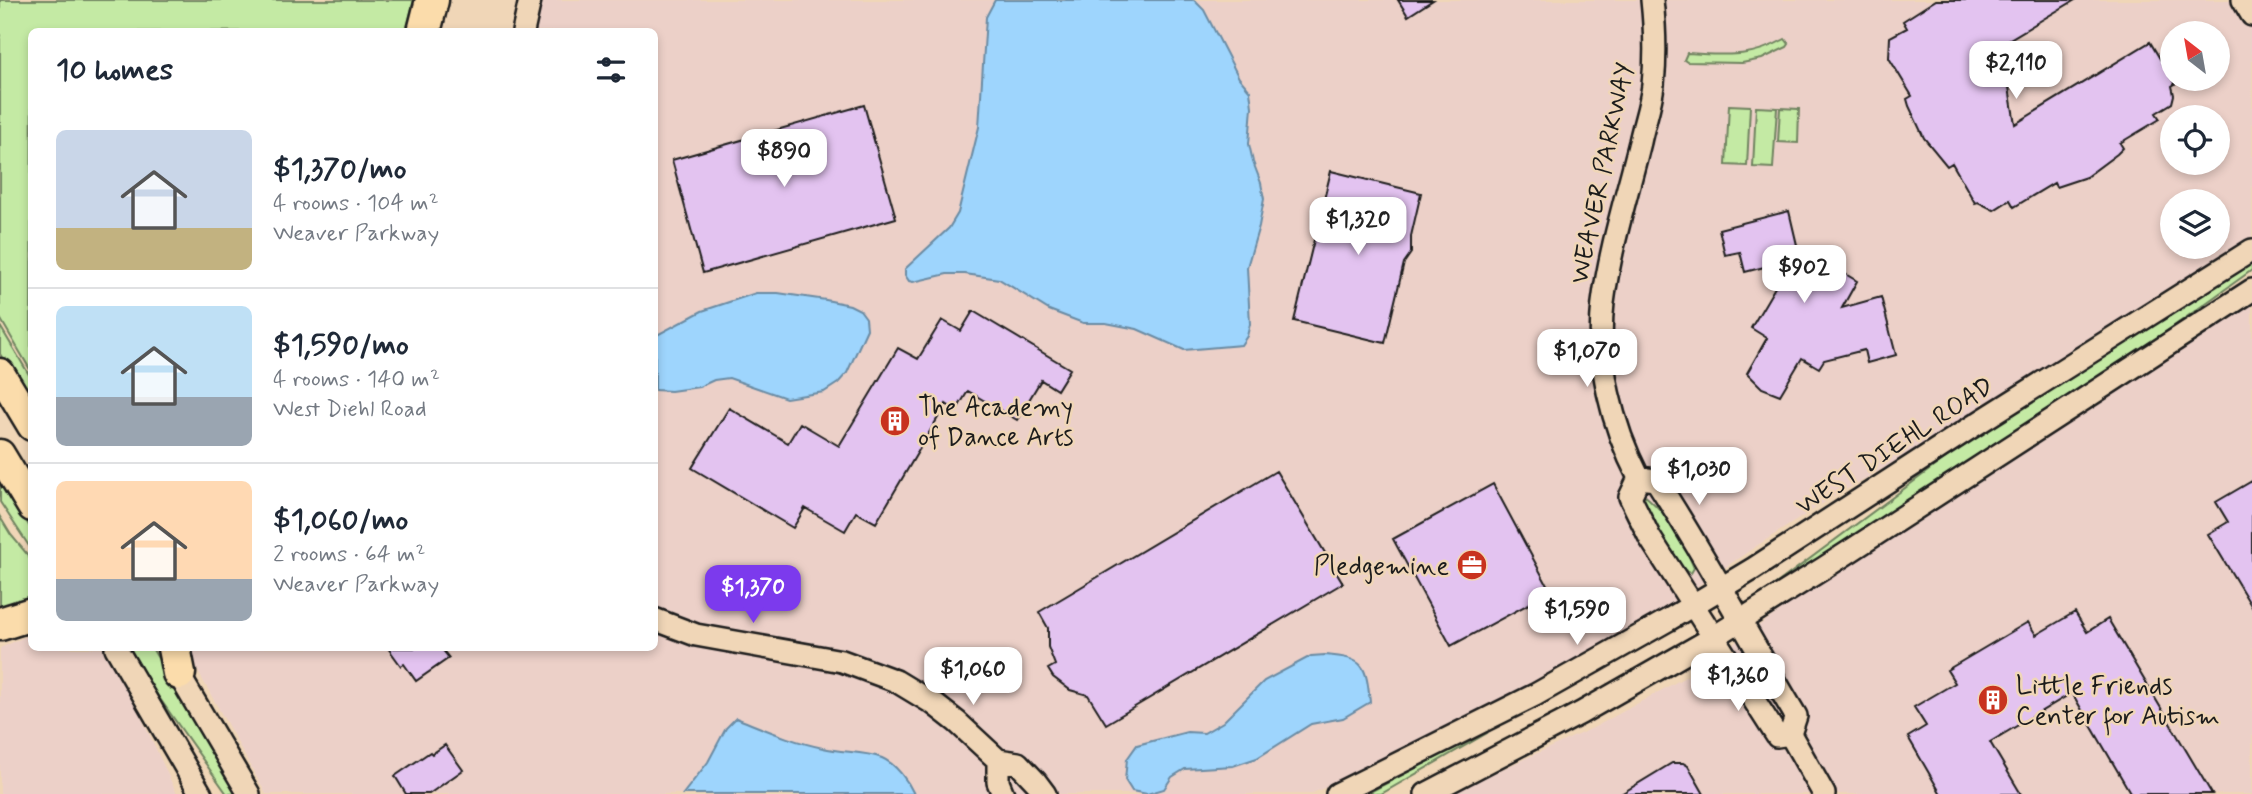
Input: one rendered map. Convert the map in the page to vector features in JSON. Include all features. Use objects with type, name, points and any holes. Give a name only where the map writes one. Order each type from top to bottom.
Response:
[{"type":"highway","points":[[425,28],[432,0]]},
{"type":"highway","points":[[0,624],[28,615]]},
{"type":"main road","points":[[0,373],[28,419]]},
{"type":"main road","points":[[0,454],[28,500]]},
{"type":"street","points":[[524,28],[530,0]]},
{"type":"street","name":"WEAVER PARKWAY","points":[[1639,478],[1626,453],[1613,410],[1604,360],[1603,305],[1610,259],[1653,87],[1654,21],[1651,0]]},
{"type":"street","points":[[2243,0],[2252,15]]},
{"type":"street","name":"WEST DIEHL ROAD","points":[[1337,794],[1535,695],[1694,604],[2252,250]]},
{"type":"street","points":[[1426,794],[1581,713],[1740,622],[2252,290]]},
{"type":"street","points":[[1790,734],[1777,736],[1638,516],[1630,497],[1639,478],[1656,480],[1700,549],[1796,716],[1790,734],[1824,794]]},
{"type":"street","points":[[658,621],[696,635],[842,661],[896,681],[934,704],[998,760],[1018,764],[1045,794]]},
{"type":"street","points":[[118,651],[201,794]]},
{"type":"street","points":[[172,656],[249,794]]},
{"type":"street","points":[[998,760],[998,782],[1003,794]]},
{"type":"shaded area","points":[[517,0],[2252,0],[2252,240],[2230,254],[2230,189],[2160,189],[2160,259],[2222,259],[1962,424],[1833,497],[1648,620],[1526,689],[1365,771],[1310,794],[266,794],[187,651],[658,651],[658,28],[511,28]]},
{"type":"shaded area","points":[[2252,303],[2252,794],[1447,794],[1595,727],[1689,675],[1788,605]]},
{"type":"shaded area","points":[[28,635],[28,651],[105,651],[130,693],[177,794],[0,794],[0,648]]},
{"type":"green space","points":[[0,0],[414,0],[407,28],[28,28],[28,366],[0,318]]},
{"type":"green space","points":[[1785,39],[1789,44],[1787,47],[1762,59],[1742,63],[1684,60],[1687,53],[1748,53]]},
{"type":"green space","points":[[1729,105],[1750,106],[1747,166],[1726,165]]},
{"type":"green space","points":[[1756,107],[1777,108],[1773,168],[1753,167]]},
{"type":"green space","points":[[1780,108],[1799,109],[1798,143],[1778,142]]},
{"type":"green space","points":[[2252,261],[2252,270],[2121,364],[1766,594],[1765,592],[1971,439]]},
{"type":"green space","points":[[0,326],[28,373],[28,401],[0,354]]},
{"type":"green space","points":[[0,476],[28,524],[28,544],[0,502]]},
{"type":"green space","points":[[1643,494],[1661,510],[1679,536],[1694,568],[1691,573],[1675,561],[1668,551],[1648,515],[1640,495]]},
{"type":"green space","points":[[0,517],[28,555],[28,601],[0,609]]},
{"type":"green space","points":[[129,651],[154,651],[237,794],[227,794]]},
{"type":"green space","points":[[1486,731],[1487,733],[1381,794],[1366,794]]},
{"type":"water","points":[[995,0],[1194,0],[1204,10],[1239,78],[1250,91],[1252,107],[1249,144],[1264,199],[1247,267],[1250,324],[1241,345],[1184,350],[1137,329],[1106,323],[1083,323],[1049,310],[999,279],[947,274],[909,281],[905,269],[949,228],[958,213],[979,127],[986,17]]},
{"type":"water","points":[[756,293],[778,293],[850,305],[860,310],[866,318],[867,329],[847,373],[824,392],[786,398],[729,378],[714,380],[699,387],[658,390],[658,334],[702,311]]},
{"type":"water","points":[[1311,656],[1348,658],[1361,666],[1367,679],[1370,702],[1343,718],[1311,724],[1257,758],[1233,766],[1185,769],[1172,777],[1164,789],[1147,794],[1132,791],[1125,780],[1127,759],[1137,745],[1187,732],[1204,733],[1223,722],[1264,681]]},
{"type":"water","points":[[736,718],[779,735],[830,750],[882,758],[901,773],[914,794],[683,794],[708,762],[726,728]]},
{"type":"building","points":[[1398,0],[1433,0],[1408,16]]},
{"type":"building","points":[[1936,0],[2075,0],[1980,57],[2009,87],[2015,124],[2150,42],[2160,59],[2160,91],[2173,91],[2172,103],[2160,105],[2160,110],[2156,113],[2160,119],[2120,143],[2123,148],[2117,154],[2086,177],[2056,187],[2054,183],[2014,207],[2010,200],[1994,210],[1975,203],[1952,163],[1947,166],[1924,138],[1907,99],[1912,96],[1889,58],[1890,37],[1907,28],[1903,21]]},
{"type":"building","points":[[864,105],[896,218],[703,273],[672,160]]},
{"type":"building","points":[[1331,171],[1421,193],[1411,236],[1411,253],[1404,263],[1385,343],[1294,321]]},
{"type":"building","points":[[1789,211],[1797,245],[1857,281],[1842,308],[1881,297],[1896,355],[1867,363],[1864,350],[1824,360],[1819,368],[1802,358],[1780,395],[1762,388],[1747,373],[1767,338],[1751,328],[1791,260],[1745,272],[1740,252],[1725,255],[1719,229]]},
{"type":"building","name":"The Academy of Dance Arts","points":[[973,311],[1070,369],[1057,390],[1041,380],[1017,420],[968,391],[956,411],[946,404],[876,523],[856,512],[845,531],[805,508],[793,528],[692,468],[729,408],[788,443],[800,423],[839,446],[898,348],[918,359],[942,320],[961,331]]},
{"type":"building","points":[[1276,471],[1343,583],[1106,724],[1088,695],[1070,690],[1053,677],[1048,669],[1055,665],[1048,647],[1048,628],[1039,612]]},
{"type":"building","points":[[2252,481],[2252,607],[2208,534],[2228,522],[2216,502]]},
{"type":"building","name":"Pledgemine","points":[[1493,484],[1551,592],[1451,646],[1393,539]]},
{"type":"building","name":"Little Friends Center for Autism","points":[[2075,612],[2087,632],[2108,619],[2212,794],[2131,794],[2072,693],[1990,742],[2021,794],[1941,794],[1908,737],[1926,726],[1914,707],[1955,683],[1947,670],[2028,622],[2036,635]]},
{"type":"building","points":[[390,651],[443,651],[449,658],[416,681],[404,664],[401,666]]},
{"type":"building","points":[[445,745],[463,770],[429,794],[406,794],[395,776]]},
{"type":"building","points":[[1672,763],[1688,766],[1704,794],[1621,794]]},
{"type":"place","name":"The Academy of Dance Arts","points":[[895,421]]},
{"type":"place","name":"Pledgemine","points":[[1472,565]]},
{"type":"place","name":"Little Friends Center for Autism","points":[[1993,700]]}]
